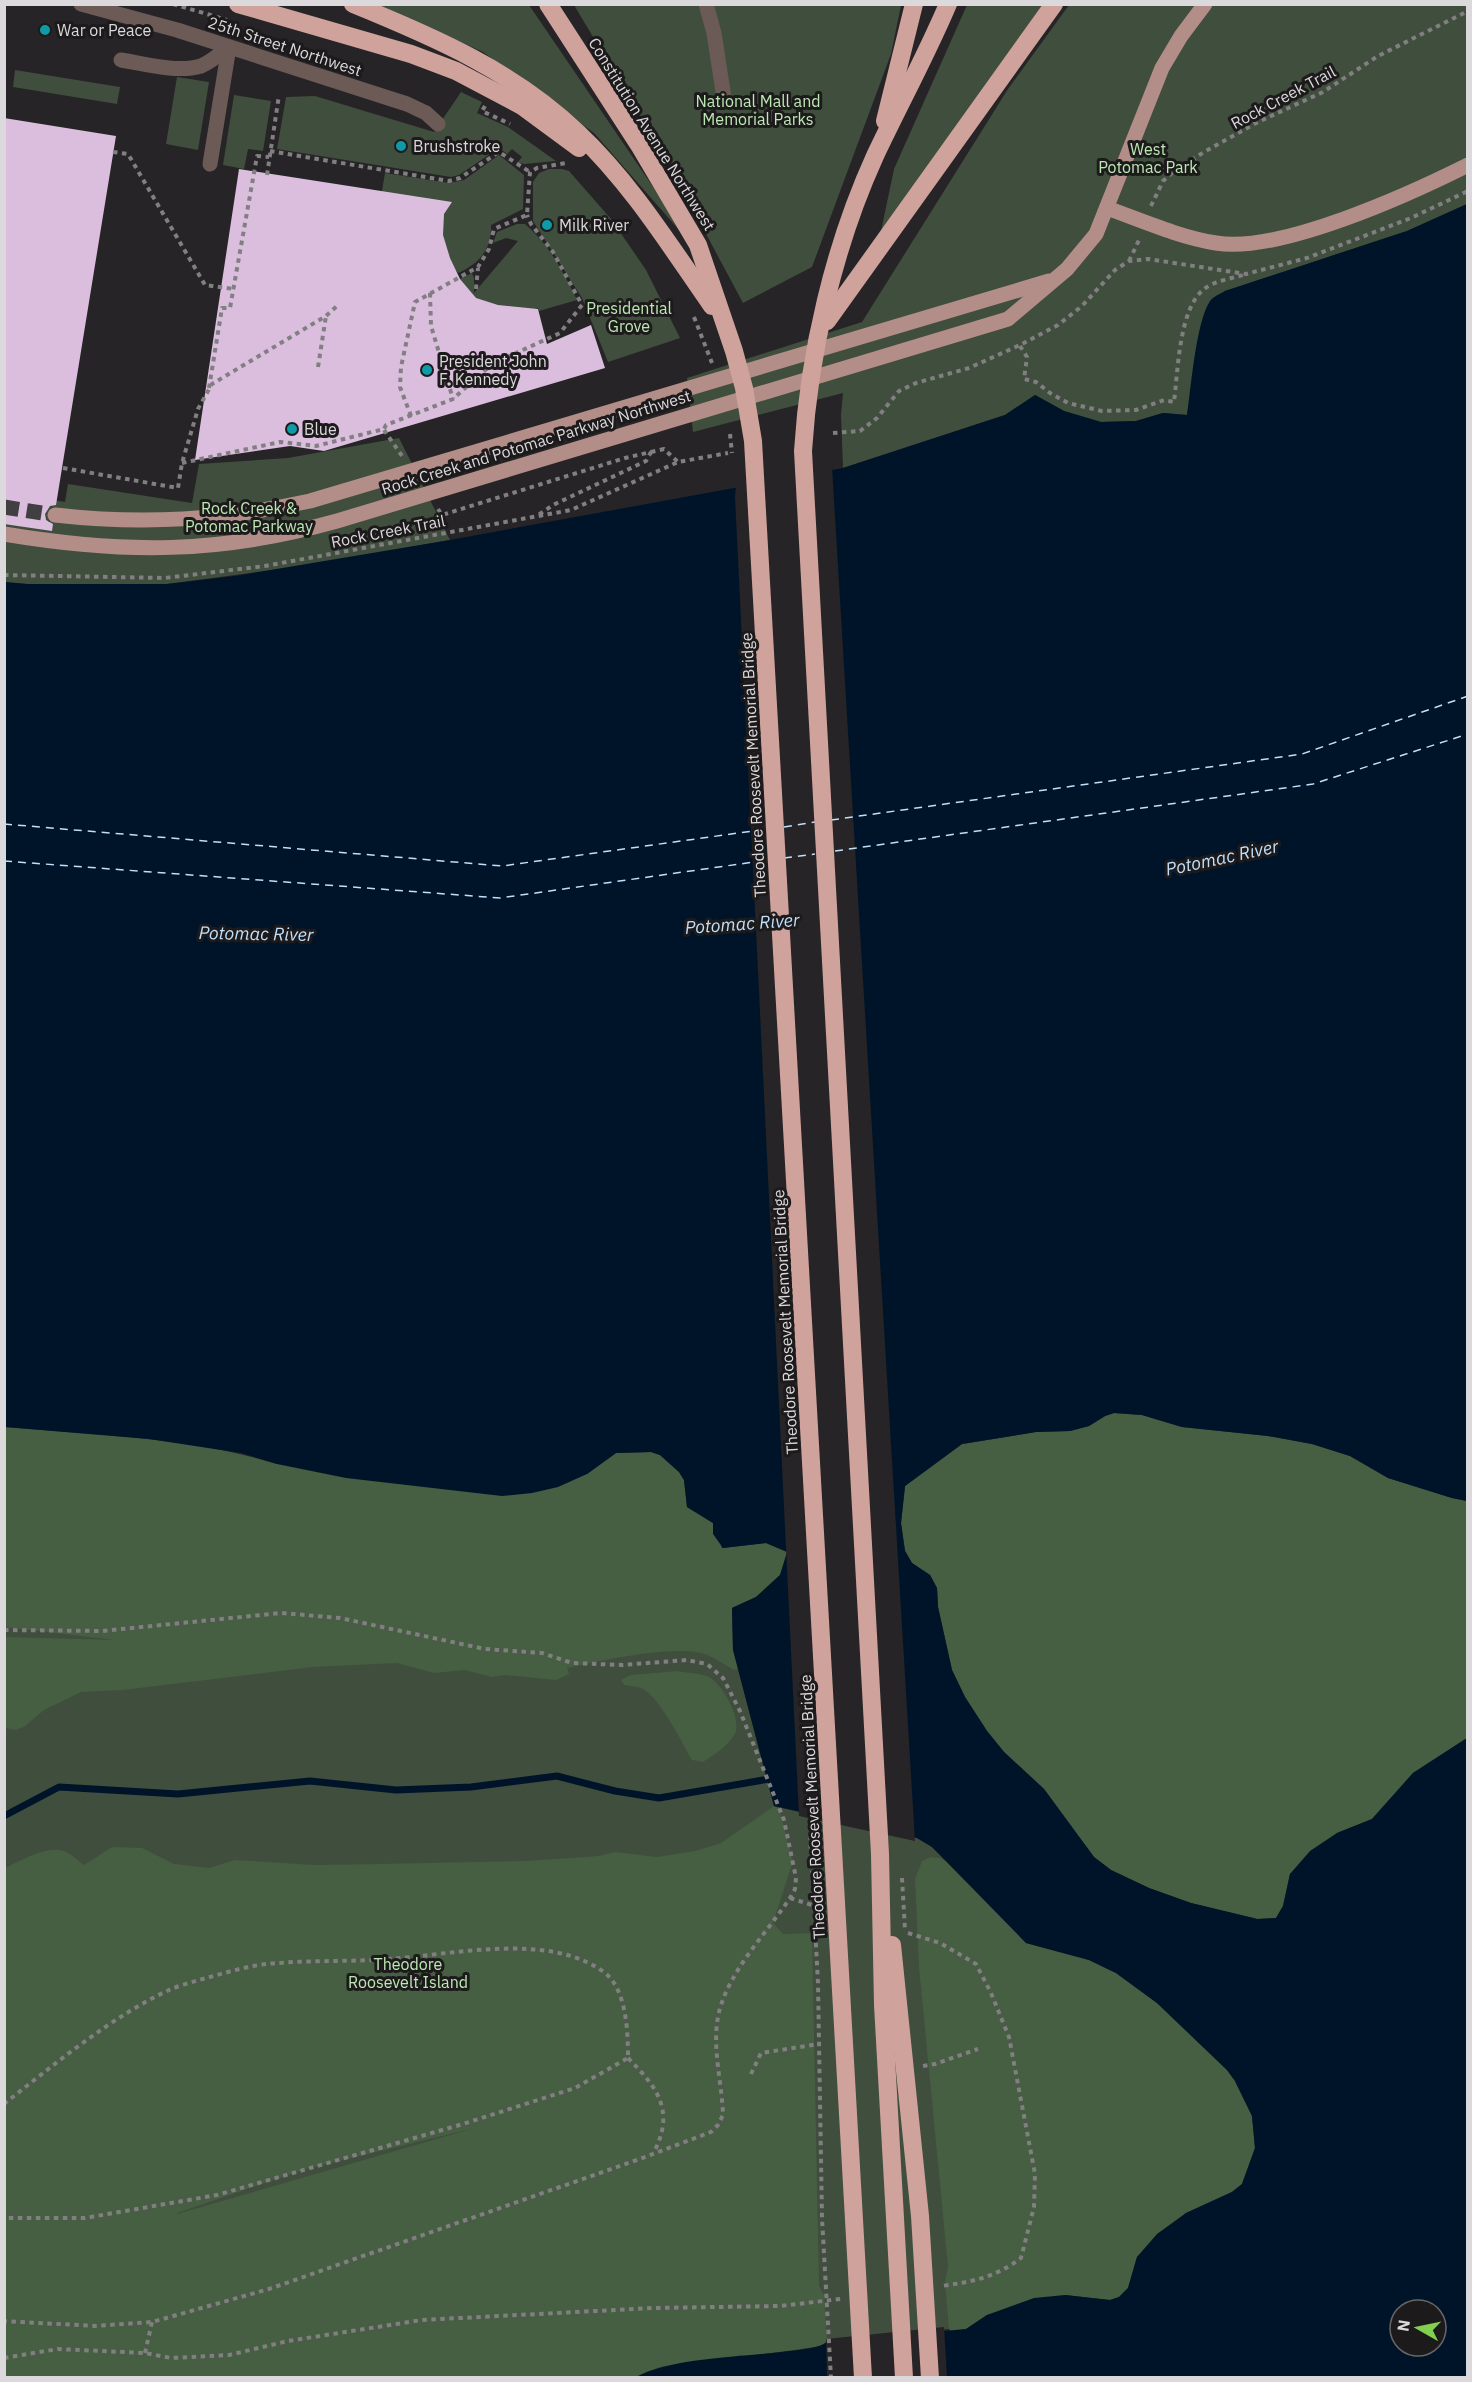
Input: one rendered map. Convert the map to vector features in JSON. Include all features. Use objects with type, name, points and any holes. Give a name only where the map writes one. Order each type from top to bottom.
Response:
[{"type":"highway","points":[[353,4],[422,33],[484,63],[555,112],[579,134],[622,181],[661,230],[723,322]]},
{"type":"highway","name":"Constitution Avenue Northwest","points":[[549,4],[639,145],[698,245],[723,322]]},
{"type":"highway","points":[[875,157],[914,4]]},
{"type":"highway","points":[[904,2378],[883,2005],[880,1854],[804,498],[804,451],[807,408],[820,329],[846,232],[875,157],[925,58],[948,4]]},
{"type":"highway","points":[[820,329],[1054,4]]},
{"type":"highway","points":[[234,12],[411,54],[456,71],[522,106],[622,181]]},
{"type":"highway","name":"Theodore Roosevelt Memorial Bridge","points":[[723,322],[734,351],[751,424],[757,482],[863,2378]]},
{"type":"highway","points":[[880,1854],[899,2003],[914,2151],[930,2378]]},
{"type":"highway","name":"Theodore Roosevelt Memorial Bridge","points":[[858,2378],[859,2324]]},
{"type":"main road","name":"Rock Creek and Potomac Parkway Northwest","points":[[4,534],[76,545],[139,549],[228,544],[314,527],[1008,319],[1067,269],[1096,234],[1146,103],[1162,68],[1181,36],[1205,4]]},
{"type":"main road","points":[[1107,208],[1188,236],[1236,245],[1292,235],[1331,222],[1421,188],[1467,165]]},
{"type":"main road","name":"Rock Creek and Potomac Parkway Northwest","points":[[55,515],[113,520],[176,521],[245,514],[310,501],[1054,279]]},
{"type":"street","name":"25th Street Northwest","points":[[81,4],[177,30],[407,104],[426,114],[438,124]]},
{"type":"street","points":[[706,4],[716,43],[724,98]]},
{"type":"street","points":[[121,60],[179,67],[199,66],[208,63],[229,47]]},
{"type":"street","points":[[210,164],[229,47]]},
{"type":"path","points":[[173,4],[234,12]]},
{"type":"path","name":"Rock Creek Trail","points":[[1153,200],[1163,181],[1204,152],[1258,122],[1323,92],[1378,56],[1467,10]]},
{"type":"path","points":[[267,174],[279,95]]},
{"type":"path","points":[[270,151],[449,181],[460,178],[499,152],[530,172]]},
{"type":"path","points":[[113,152],[128,154],[205,285],[234,289]]},
{"type":"path","points":[[208,390],[222,308],[230,308],[234,289],[257,156],[269,158]]},
{"type":"path","points":[[530,172],[537,168],[568,163]]},
{"type":"path","points":[[182,462],[280,442],[316,446],[384,429],[386,425],[453,399],[492,364],[560,333],[582,305],[553,252],[531,224],[527,215],[530,172]]},
{"type":"path","points":[[1020,345],[1027,357],[1024,379],[1036,382],[1068,403],[1102,411],[1136,410],[1164,400],[1174,402],[1186,318],[1191,304],[1202,290],[1210,285],[1246,274],[1307,258],[1412,218],[1467,191]]},
{"type":"path","points":[[476,289],[478,267],[489,249],[494,229],[527,215]]},
{"type":"path","points":[[1129,261],[1138,244]]},
{"type":"path","points":[[833,433],[860,431],[877,418],[899,391],[916,382],[969,368],[1058,325],[1082,306],[1115,270],[1129,261],[1148,259],[1246,274]]},
{"type":"path","points":[[411,416],[400,387],[401,367],[416,302],[478,267]]},
{"type":"path","points":[[430,293],[430,326],[453,399]]},
{"type":"path","points":[[63,468],[178,488],[182,462],[198,409],[212,384],[326,316],[337,306]]},
{"type":"path","points":[[691,310],[710,358]]},
{"type":"path","points":[[318,367],[326,316]]},
{"type":"path","points":[[442,515],[625,458],[664,449],[678,462]]},
{"type":"path","points":[[538,516],[553,505],[646,461],[651,452]]},
{"type":"path","name":"Rock Creek Trail","points":[[4,575],[165,578],[266,566],[571,510],[678,462],[728,453]]},
{"type":"path","points":[[4,1630],[102,1631],[281,1613],[340,1618],[485,1649],[542,1653],[572,1663],[622,1665],[687,1660],[707,1664],[723,1678],[775,1796],[784,1820],[793,1861],[795,1889],[744,1961],[723,2001],[718,2018],[717,2039],[723,2115],[711,2132],[269,2289],[152,2322],[95,2325],[4,2321]]},
{"type":"path","points":[[810,1832],[819,2044],[822,2218],[831,2378]]},
{"type":"path","points":[[902,1876],[905,1935]]},
{"type":"path","points":[[790,1898],[822,1908]]},
{"type":"path","points":[[897,1930],[940,1943],[976,1964],[1009,2037],[1035,2174],[1034,2207],[1021,2258],[1007,2269],[991,2277],[937,2287]]},
{"type":"path","points":[[4,2104],[121,2018],[169,1990],[226,1972],[277,1963],[387,1959],[496,1948],[560,1953],[584,1961],[607,1974],[621,1998],[628,2028],[628,2058],[649,2079],[662,2103],[661,2139],[653,2153]]},
{"type":"path","points":[[751,2074],[760,2053],[819,2044]]},
{"type":"path","points":[[917,2067],[935,2064],[978,2049]]},
{"type":"path","points":[[4,2218],[85,2218],[217,2195],[463,2124],[574,2088],[628,2058]]},
{"type":"path","points":[[4,2358],[58,2349],[145,2353],[171,2358],[229,2355],[288,2341],[422,2320],[653,2308],[780,2307],[847,2298]]},
{"type":"path","points":[[145,2353],[152,2322]]},
{"type":"green space","points":[[378,5],[529,5],[694,247],[594,133],[483,52]]},
{"type":"green space","name":"National Mall and Memorial Parks","points":[[574,5],[901,5],[891,54],[812,267],[743,303],[667,161]]},
{"type":"green space","points":[[967,5],[1046,5],[880,236],[894,169]]},
{"type":"green space","name":"West Potomac Park","points":[[1069,5],[1467,5],[1467,204],[1407,231],[1225,291],[1201,325],[1187,415],[1163,413],[1136,421],[1101,422],[1064,411],[1035,395],[1005,415],[843,468],[841,415],[843,393],[693,432],[687,378],[862,322],[1008,89]]},
{"type":"green space","points":[[15,70],[120,87],[117,104],[13,87]]},
{"type":"green space","points":[[177,77],[209,82],[198,150],[166,144]]},
{"type":"green space","points":[[461,92],[482,102],[477,113],[508,127],[556,161],[524,164],[518,162],[522,157],[512,149],[507,154],[499,148],[459,175],[451,177],[277,149],[286,97],[315,96],[434,132]]},
{"type":"green space","points":[[234,95],[271,101],[263,151],[248,149],[244,169],[223,165]]},
{"type":"green space","points":[[499,155],[524,175],[523,209],[491,225],[491,234],[483,255],[458,273],[382,191],[385,173],[449,183],[464,180]]},
{"type":"green space","name":"Presidential Grove","points":[[549,169],[569,171],[611,219],[646,270],[680,338],[608,362],[582,298],[533,221],[533,182],[539,173]]},
{"type":"green space","points":[[517,224],[525,224],[549,250],[577,300],[539,311],[538,308],[437,338],[439,289],[472,273],[474,293],[518,241],[506,238],[493,243],[497,232]]},
{"type":"green space","name":"Rock Creek & Potomac Parkway","points":[[399,438],[450,540],[304,566],[167,584],[5,582],[4,492],[65,502],[68,484],[192,503],[199,464],[288,458]]},
{"type":"green space","points":[[1114,1413],[1142,1415],[1182,1427],[1268,1436],[1312,1444],[1350,1456],[1388,1478],[1467,1501],[1467,1738],[1413,1773],[1372,1819],[1337,1833],[1290,1874],[1283,1906],[1276,1918],[1258,1919],[1191,1903],[1149,1888],[1111,1870],[1094,1857],[1044,1789],[1004,1752],[987,1731],[965,1697],[952,1670],[938,1607],[937,1588],[930,1575],[912,1563],[905,1551],[901,1523],[905,1486],[962,1444],[1036,1432],[1070,1431],[1089,1426]]},
{"type":"green space","name":"Theodore Roosevelt Island","points":[[5,1427],[733,1650],[774,1806],[917,1838],[932,1847],[951,1864],[952,2332],[949,2329],[827,2342],[636,2377],[5,2377]]},
{"type":"green space","points":[[5,1427],[142,1438],[210,1448],[277,1464],[587,1474],[616,1453],[651,1452],[660,1455],[679,1472],[684,1480],[687,1507],[713,1523],[722,1548],[766,1543],[788,1552],[780,1575],[756,1597],[732,1608],[733,1650],[738,1669],[734,1670],[705,1654],[692,1651],[657,1652],[598,1661],[567,1668],[569,1674],[556,1680],[505,1675],[492,1677],[465,1670],[434,1673],[397,1663],[313,1667],[123,1690],[81,1692],[44,1710],[24,1727],[15,1730],[5,1728],[5,1637],[115,1640],[5,1627]]},
{"type":"green space","points":[[677,1671],[709,1677],[725,1694],[734,1712],[735,1734],[725,1746],[703,1762],[692,1760],[670,1721],[650,1694],[641,1688],[624,1685],[621,1680],[631,1675]]},
{"type":"green space","points":[[774,1806],[779,1809],[793,1861],[773,1923],[783,1934],[812,1933],[819,2286],[824,2295],[827,2342],[821,2346],[795,2350],[659,2367],[636,2378],[5,2378],[5,1868],[49,1850],[69,1853],[84,1865],[112,1847],[142,1848],[174,1864],[209,1868],[235,1860],[314,1865],[526,1861],[599,1856],[615,1852],[657,1857],[695,1851],[721,1843]],"holes":[[[471,2129],[177,2214],[306,2169]]]},
{"type":"green space","points":[[931,1857],[940,1858],[951,1864],[1026,1943],[1089,1960],[1116,1973],[1157,2003],[1227,2070],[1252,2116],[1255,2148],[1242,2184],[1232,2192],[1186,2213],[1137,2257],[1128,2288],[1119,2297],[1110,2300],[1065,2295],[987,2315],[966,2329],[952,2332],[949,2329],[945,2282],[948,2267],[919,1967],[915,1879],[922,1861]]},
{"type":"water","name":"Potomac River","points":[[1467,204],[1467,1501],[1388,1478],[1350,1456],[1312,1444],[1268,1436],[1182,1427],[1142,1415],[1114,1413],[1089,1426],[1070,1431],[1036,1432],[962,1444],[905,1486],[901,1523],[905,1551],[912,1563],[930,1575],[937,1588],[938,1607],[952,1670],[965,1697],[987,1731],[1004,1752],[1044,1789],[1094,1857],[1111,1870],[1149,1888],[1191,1903],[1257,1919],[1276,1918],[1283,1906],[1290,1874],[1310,1851],[1337,1833],[1372,1819],[1413,1773],[1467,1738],[1467,2377],[636,2377],[668,2366],[707,2359],[805,2349],[827,2342],[966,2329],[987,2315],[1034,2298],[1065,2295],[1110,2300],[1119,2297],[1128,2288],[1137,2257],[1157,2234],[1186,2213],[1232,2192],[1242,2184],[1255,2148],[1252,2116],[1227,2070],[1157,2003],[1116,1973],[1089,1960],[1026,1943],[932,1847],[917,1838],[774,1806],[733,1650],[732,1608],[756,1597],[780,1575],[787,1552],[766,1543],[723,1548],[713,1534],[713,1523],[687,1507],[684,1480],[679,1472],[660,1455],[651,1452],[616,1453],[587,1474],[558,1487],[502,1496],[346,1478],[277,1464],[241,1453],[149,1439],[5,1427],[4,582],[167,584],[235,576],[450,540],[843,468],[1005,415],[1035,395],[1064,411],[1101,422],[1136,421],[1163,413],[1187,415],[1201,324],[1210,301],[1225,291],[1407,231]]},
{"type":"pier","points":[[832,467],[915,1841],[799,1816],[735,497],[736,485],[804,475]]},
{"type":"pier","points":[[944,2327],[947,2377],[827,2377],[826,2339]]},
{"type":"building","points":[[4,118],[116,136],[56,505],[50,506],[45,514],[46,520],[53,524],[52,531],[4,524]]},
{"type":"building","points":[[239,169],[452,202],[444,214],[443,235],[460,279],[476,298],[498,305],[538,309],[547,344],[591,325],[605,368],[324,451],[290,446],[195,460]]},
{"type":"waterway","points":[[4,1816],[59,1787],[178,1794],[310,1781],[396,1790],[471,1787],[557,1776],[615,1791],[659,1798],[775,1778]]},
{"type":"ferry route","points":[[831,820],[1302,754],[1468,696]]},
{"type":"ferry route","points":[[835,851],[1313,784],[1468,734]]},
{"type":"ferry route","points":[[784,827],[815,822]]},
{"type":"ferry route","points":[[4,824],[502,866],[767,829]]},
{"type":"ferry route","points":[[784,858],[815,854]]},
{"type":"ferry route","points":[[4,861],[500,898],[768,860]]},
{"type":"tunnel","points":[[4,507],[55,515]]},
{"type":"place","name":"War or Peace","points":[[45,30]]},
{"type":"place","name":"Brushstroke","points":[[401,146]]},
{"type":"place","name":"Milk River","points":[[547,225]]},
{"type":"place","name":"President John F. Kennedy","points":[[427,370]]},
{"type":"place","name":"Blue","points":[[292,429]]}]
